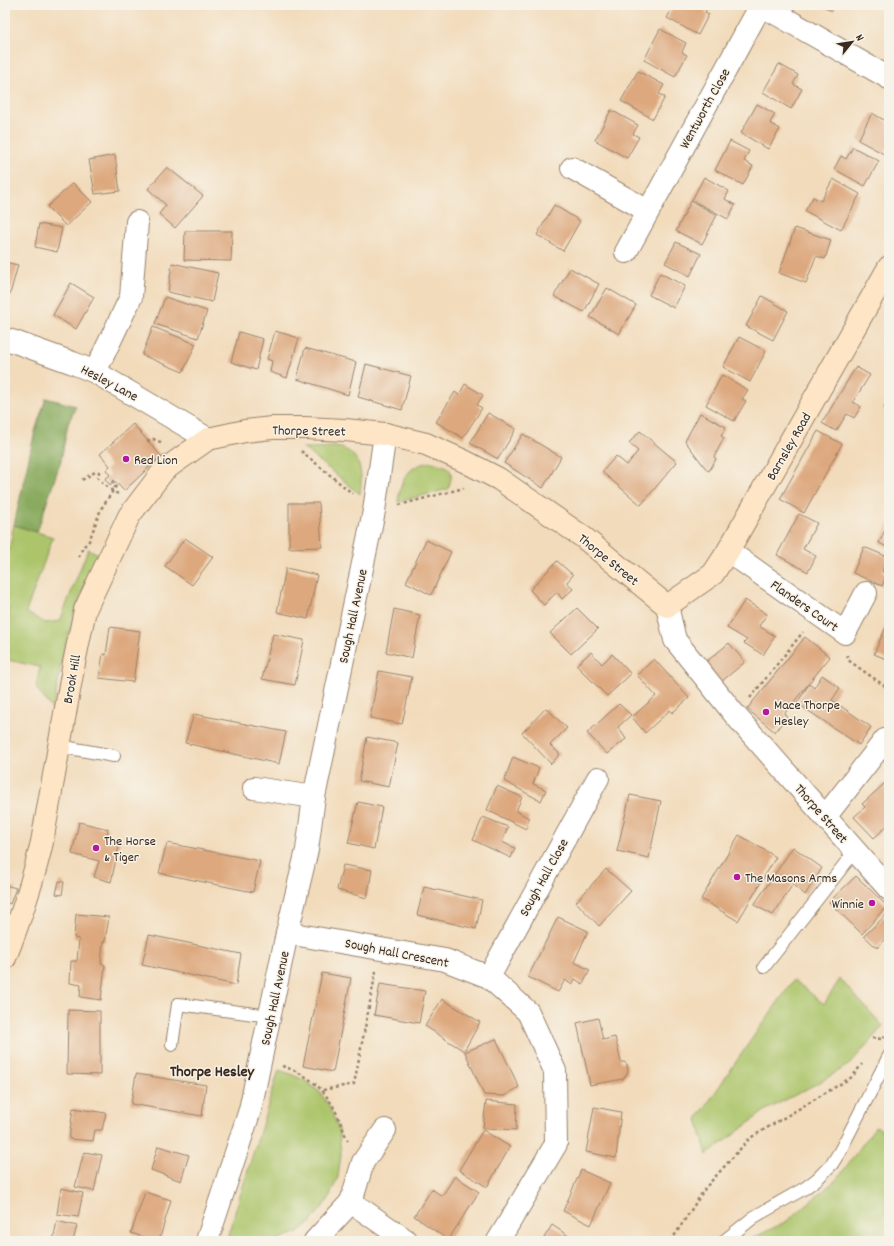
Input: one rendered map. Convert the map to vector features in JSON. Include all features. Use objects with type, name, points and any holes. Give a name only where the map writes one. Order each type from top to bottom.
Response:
[{"type":"main road","name":"Barnsley Road","points":[[667,606],[713,574],[728,551],[889,268]]},
{"type":"main road","name":"Thorpe Street","points":[[208,439],[245,430],[272,428],[345,430],[385,434],[426,444],[499,479],[583,537],[667,606]]},
{"type":"main road","name":"Brook Hill","points":[[5,958],[14,936],[37,865],[85,610],[129,516],[164,470],[208,439]]},
{"type":"street","name":"Wentworth Close","points":[[626,252],[761,5],[889,78]]},
{"type":"street","points":[[572,168],[648,211]]},
{"type":"street","points":[[95,372],[131,297],[137,222]]},
{"type":"street","name":"Hesley Lane","points":[[5,339],[95,372],[208,439]]},
{"type":"street","name":"Sough Hall Avenue","points":[[207,1241],[250,1110],[307,850],[314,797],[374,511],[385,434]]},
{"type":"street","name":"Flanders Court","points":[[728,551],[845,633],[866,593]]},
{"type":"street","name":"Thorpe Street","points":[[667,606],[675,640],[735,715],[889,889]]},
{"type":"street","points":[[825,817],[885,740],[889,744]]},
{"type":"street","name":"Sough Hall Close","points":[[489,977],[598,778]]},
{"type":"street","points":[[254,788],[314,797]]},
{"type":"street","name":"Sough Hall Crescent","points":[[288,933],[445,960],[489,977],[528,1012],[555,1071],[556,1144],[498,1241]]},
{"type":"street","points":[[315,1241],[351,1202],[363,1162],[385,1130]]},
{"type":"street","points":[[351,1202],[407,1241]]},
{"type":"lane","points":[[59,746],[114,756]]},
{"type":"lane","points":[[764,968],[855,851]]},
{"type":"lane","points":[[172,1045],[178,1004],[270,1016]]},
{"type":"lane","points":[[724,1241],[754,1217],[805,1188],[817,1179],[832,1164],[889,1056]]},
{"type":"path","points":[[147,441],[153,439],[165,444]]},
{"type":"path","points":[[82,480],[95,472],[99,472],[98,478],[102,482]]},
{"type":"path","points":[[79,557],[83,547],[89,541],[101,509],[116,486],[113,482]]},
{"type":"path","points":[[735,715],[817,614]]},
{"type":"path","points":[[845,633],[848,660],[889,689]]},
{"type":"path","points":[[323,1090],[354,1084],[380,948]]},
{"type":"path","points":[[877,1046],[889,1031]]},
{"type":"path","points":[[872,1038],[882,1040]]},
{"type":"path","points":[[671,1241],[706,1187],[750,1138],[852,1077],[867,1058]]},
{"type":"path","points":[[260,1061],[284,1067],[298,1073],[314,1082],[323,1090],[335,1111],[342,1130],[363,1162]]},
{"type":"green space","points":[[46,398],[76,406],[68,424],[61,460],[37,532],[14,525],[35,431]]},
{"type":"green space","points":[[336,447],[351,453],[355,458],[360,471],[360,494],[303,448]]},
{"type":"green space","points":[[432,462],[447,467],[450,470],[451,477],[448,489],[398,502],[403,481],[411,470],[424,463]]},
{"type":"green space","points":[[14,525],[53,537],[26,612],[45,623],[60,621],[88,549],[99,554],[77,605],[64,649],[53,710],[36,688],[40,667],[8,660],[9,608],[5,607],[5,549],[9,550]]},
{"type":"green space","points":[[840,979],[883,1026],[850,1064],[820,1082],[766,1110],[707,1155],[697,1119],[794,980],[824,1004]]},
{"type":"green space","points":[[279,1070],[304,1080],[320,1092],[329,1106],[339,1130],[341,1155],[338,1177],[328,1200],[310,1223],[296,1233],[274,1241],[226,1241]]},
{"type":"green space","points":[[876,1126],[889,1135],[889,1241],[747,1241],[787,1221],[837,1179]]},
{"type":"building","points":[[674,5],[709,5],[705,12],[709,14],[698,35],[667,18]]},
{"type":"building","points":[[821,5],[835,5],[832,11]]},
{"type":"building","points":[[660,29],[686,43],[682,52],[687,55],[675,77],[644,60]]},
{"type":"building","points":[[779,64],[798,75],[793,84],[802,89],[791,109],[763,92]]},
{"type":"building","points":[[638,71],[664,85],[659,94],[665,97],[653,119],[621,101]]},
{"type":"building","points":[[757,104],[775,114],[770,123],[780,129],[768,149],[741,133]]},
{"type":"building","points":[[611,110],[638,125],[633,134],[639,137],[627,158],[595,140]]},
{"type":"building","points":[[872,113],[889,123],[889,145],[884,154],[858,140]]},
{"type":"building","points":[[730,141],[749,151],[744,161],[753,166],[743,185],[715,170]]},
{"type":"building","points":[[853,147],[879,161],[865,186],[834,169],[841,156],[846,159]]},
{"type":"building","points":[[115,155],[120,191],[95,194],[89,160]]},
{"type":"building","points":[[167,167],[203,196],[175,228],[159,214],[166,205],[148,189]]},
{"type":"building","points":[[704,177],[729,191],[725,199],[735,205],[728,219],[692,200]]},
{"type":"building","points":[[833,179],[860,194],[841,230],[805,211],[813,197],[821,201]]},
{"type":"building","points":[[73,183],[92,202],[66,226],[47,207]]},
{"type":"building","points":[[691,201],[717,215],[702,244],[676,231]]},
{"type":"building","points":[[554,205],[580,221],[563,251],[537,235]]},
{"type":"building","points":[[39,224],[62,228],[57,252],[35,247]]},
{"type":"building","points":[[795,228],[831,240],[825,259],[816,256],[806,283],[779,273]]},
{"type":"building","points":[[185,231],[232,231],[231,261],[184,260]]},
{"type":"building","points":[[676,242],[701,254],[690,276],[665,263]]},
{"type":"building","points":[[5,262],[18,265],[10,294],[5,293]]},
{"type":"building","points":[[172,263],[218,273],[212,302],[168,292]]},
{"type":"building","points":[[570,268],[599,284],[584,312],[554,296]]},
{"type":"building","points":[[660,273],[685,286],[674,308],[649,295]]},
{"type":"building","points":[[71,283],[94,297],[76,329],[53,315]]},
{"type":"building","points":[[607,288],[636,305],[619,334],[590,317]]},
{"type":"building","points":[[762,296],[788,311],[773,340],[746,326]]},
{"type":"building","points":[[165,297],[207,311],[198,338],[155,324]]},
{"type":"building","points":[[153,327],[196,344],[183,372],[142,355]]},
{"type":"building","points":[[275,331],[299,338],[287,378],[270,372],[272,361],[267,359]]},
{"type":"building","points":[[239,332],[263,339],[256,370],[231,362]]},
{"type":"building","points":[[739,337],[766,351],[750,382],[723,367]]},
{"type":"building","points":[[305,348],[356,362],[348,395],[297,379]]},
{"type":"building","points":[[366,364],[411,376],[402,410],[358,397]]},
{"type":"building","points":[[856,367],[870,375],[853,402],[861,407],[854,418],[847,414],[836,431],[822,423]]},
{"type":"building","points":[[722,375],[748,390],[742,399],[746,401],[734,421],[706,405]]},
{"type":"building","points":[[465,384],[483,395],[477,405],[482,408],[463,438],[436,422],[455,392],[459,395]]},
{"type":"building","points":[[889,405],[889,423],[884,406]]},
{"type":"building","points":[[488,413],[516,429],[498,459],[470,443]]},
{"type":"building","points":[[700,413],[726,427],[721,436],[724,438],[714,457],[716,459],[709,471],[685,441]]},
{"type":"building","points":[[133,424],[161,456],[124,491],[114,480],[110,485],[105,479],[110,475],[106,470],[110,466],[100,454]]},
{"type":"building","points":[[640,431],[677,462],[641,505],[602,472],[616,456],[627,465],[638,451],[629,443]]},
{"type":"building","points":[[818,431],[842,444],[804,513],[780,499]]},
{"type":"building","points":[[523,434],[561,457],[543,488],[504,463]]},
{"type":"building","points":[[289,503],[319,503],[322,547],[289,548]]},
{"type":"building","points":[[799,514],[817,523],[803,549],[816,556],[808,572],[777,555]]},
{"type":"building","points":[[889,522],[889,548],[879,543]]},
{"type":"building","points":[[185,538],[213,557],[192,585],[165,566]]},
{"type":"building","points":[[426,540],[451,552],[431,595],[406,582]]},
{"type":"building","points":[[864,547],[888,557],[888,569],[884,567],[882,572],[887,574],[882,586],[853,573]]},
{"type":"building","points":[[557,561],[573,575],[567,582],[573,589],[562,599],[557,592],[544,605],[530,590]]},
{"type":"building","points":[[286,568],[317,575],[308,619],[277,612]]},
{"type":"building","points":[[745,600],[767,614],[759,626],[775,636],[763,655],[744,643],[747,640],[727,628]]},
{"type":"building","points":[[577,608],[598,629],[571,654],[550,633]]},
{"type":"building","points":[[394,609],[420,615],[412,658],[386,652]]},
{"type":"building","points":[[887,624],[889,625],[889,660],[874,654]]},
{"type":"building","points":[[110,627],[140,631],[133,682],[99,678],[103,654],[106,655]]},
{"type":"building","points":[[273,634],[304,640],[295,685],[262,679]]},
{"type":"building","points":[[805,637],[830,657],[784,714],[787,716],[775,732],[747,709]]},
{"type":"building","points":[[729,643],[745,662],[716,686],[700,667]]},
{"type":"building","points":[[591,652],[602,664],[612,654],[631,674],[607,696],[576,665]]},
{"type":"building","points":[[654,659],[689,698],[672,713],[670,710],[645,733],[632,717],[656,696],[637,675]]},
{"type":"building","points":[[379,671],[412,677],[402,724],[370,718]]},
{"type":"building","points":[[822,675],[840,688],[832,700],[871,727],[859,745],[797,703],[809,684],[814,688]]},
{"type":"building","points":[[619,704],[631,715],[618,727],[626,739],[607,754],[587,733]]},
{"type":"building","points":[[546,708],[567,728],[550,745],[560,754],[551,764],[522,733]]},
{"type":"building","points":[[194,714],[286,732],[279,764],[185,743]]},
{"type":"building","points":[[367,737],[398,743],[389,787],[359,781]]},
{"type":"building","points":[[513,757],[539,768],[533,784],[546,790],[541,801],[504,781]]},
{"type":"building","points":[[885,783],[889,787],[889,824],[874,838],[854,817],[865,807],[862,804]]},
{"type":"building","points":[[497,786],[522,797],[516,811],[529,818],[526,829],[487,810]]},
{"type":"building","points":[[630,795],[661,801],[649,858],[617,851]]},
{"type":"building","points":[[358,802],[382,807],[374,849],[348,843]]},
{"type":"building","points":[[483,817],[508,827],[502,842],[515,848],[511,858],[473,840]]},
{"type":"building","name":"The Horse & Tiger","points":[[79,822],[108,829],[106,839],[120,842],[111,882],[94,877],[99,861],[72,854]]},
{"type":"building","points":[[739,835],[776,857],[738,921],[701,899]]},
{"type":"building","points":[[167,843],[260,861],[253,892],[159,873]]},
{"type":"building","points":[[793,847],[822,868],[805,895],[793,884],[773,915],[754,905]]},
{"type":"building","points":[[343,865],[372,870],[367,898],[337,890]]},
{"type":"building","points":[[606,869],[631,891],[599,926],[576,902]]},
{"type":"building","points":[[856,876],[887,906],[862,934],[829,902]]},
{"type":"building","points":[[59,881],[64,882],[62,895],[56,894]]},
{"type":"building","points":[[5,885],[16,888],[10,904],[5,902]]},
{"type":"building","points":[[424,887],[482,900],[476,929],[417,915]]},
{"type":"building","points":[[889,912],[889,943],[885,939],[877,948],[864,936]]},
{"type":"building","points":[[76,914],[109,917],[105,941],[103,942],[101,963],[105,965],[101,1000],[80,997],[81,985],[70,983],[71,961],[77,961],[79,939],[74,938]]},
{"type":"building","points":[[558,917],[588,931],[574,962],[590,970],[583,984],[575,979],[572,985],[565,980],[558,992],[528,977]]},
{"type":"building","points":[[149,935],[241,954],[236,985],[142,965]]},
{"type":"building","points":[[322,973],[351,978],[333,1072],[303,1066]]},
{"type":"building","points":[[380,984],[425,991],[419,1023],[374,1015]]},
{"type":"building","points":[[442,999],[480,1022],[464,1051],[425,1026]]},
{"type":"building","points":[[68,1010],[100,1011],[100,1075],[67,1074]]},
{"type":"building","points":[[598,1018],[603,1040],[615,1037],[621,1062],[627,1064],[628,1072],[623,1079],[590,1085],[577,1023]]},
{"type":"building","points":[[496,1039],[519,1087],[504,1096],[484,1095],[465,1052]]},
{"type":"building","points":[[136,1074],[206,1085],[202,1116],[131,1104]]},
{"type":"building","points":[[486,1101],[517,1104],[516,1130],[483,1128]]},
{"type":"building","points":[[594,1107],[621,1112],[616,1158],[586,1152]]},
{"type":"building","points":[[73,1108],[106,1113],[102,1130],[95,1130],[93,1141],[69,1139]]},
{"type":"building","points":[[483,1130],[510,1147],[487,1187],[459,1170]]},
{"type":"building","points":[[158,1146],[189,1155],[181,1181],[151,1170]]},
{"type":"building","points":[[84,1152],[102,1155],[94,1191],[75,1187]]},
{"type":"building","points":[[581,1170],[610,1183],[591,1225],[563,1211]]},
{"type":"building","points":[[455,1176],[479,1192],[448,1240],[414,1216],[432,1189],[442,1196]]},
{"type":"building","points":[[61,1188],[83,1193],[78,1217],[57,1214]]},
{"type":"building","points":[[145,1192],[171,1200],[159,1241],[131,1233]]},
{"type":"building","points":[[57,1221],[77,1226],[73,1241],[53,1241]]},
{"type":"building","points":[[552,1225],[576,1241],[542,1241]]},
{"type":"place","name":"Red Lion","points":[[126,459]]},
{"type":"place","name":"Mace Thorpe Hesley","points":[[766,712]]},
{"type":"place","name":"The Horse & Tiger","points":[[96,848]]},
{"type":"place","name":"The Masons Arms","points":[[737,877]]},
{"type":"place","name":"Winnie","points":[[872,903]]},
{"type":"district","name":"Thorpe Hesley","points":[[212,1070]]}]
